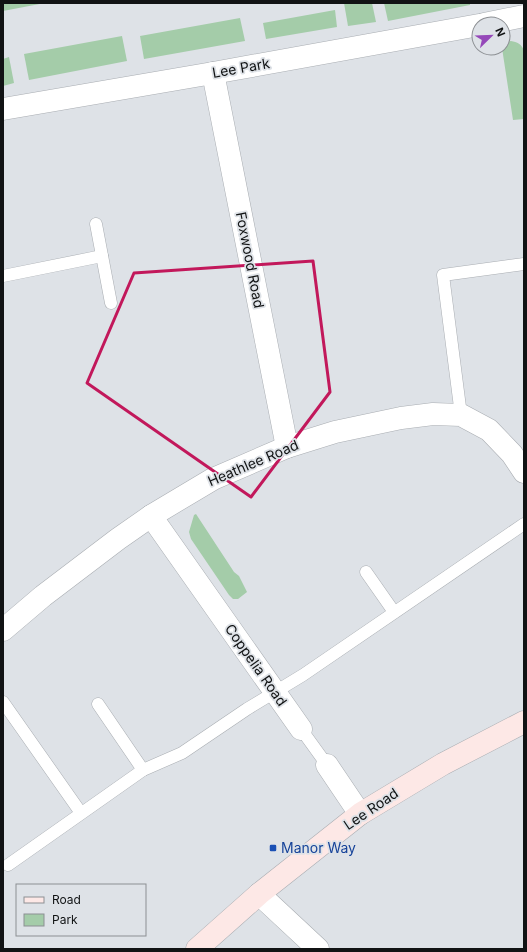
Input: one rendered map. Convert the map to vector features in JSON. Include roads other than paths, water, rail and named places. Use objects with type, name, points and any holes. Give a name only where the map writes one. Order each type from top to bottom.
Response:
[{"type":"main road","name":"Lee Road","points":[[196,949],[259,894],[360,814],[443,764],[524,722]]},
{"type":"street","points":[[511,19],[524,16]]},
{"type":"street","name":"Lee Park","points":[[3,109],[471,26]]},
{"type":"street","name":"Foxwood Road","points":[[213,73],[287,447]]},
{"type":"street","name":"Heathlee Road","points":[[3,630],[43,596],[118,539],[151,516],[212,479],[287,447],[335,432],[401,418],[433,414],[461,415],[489,430],[512,454],[524,472]]},
{"type":"street","name":"Coppelia Road","points":[[151,516],[301,729]]},
{"type":"street","name":"Coppelia Road","points":[[327,765],[360,814]]},
{"type":"street","points":[[259,894],[318,949]]},
{"type":"lane","points":[[96,224],[111,303]]},
{"type":"lane","points":[[3,276],[102,256]]},
{"type":"lane","points":[[461,415],[443,275],[524,264]]},
{"type":"lane","points":[[8,865],[143,770],[182,753],[247,709],[303,674],[524,524]]},
{"type":"lane","points":[[366,572],[394,612]]},
{"type":"lane","points":[[3,702],[81,813]]},
{"type":"lane","points":[[98,704],[143,770]]},
{"type":"lane","name":"Coppelia Road","points":[[301,729],[327,765]]},
{"type":"place","name":"Manor Way","points":[[273,848]]}]
